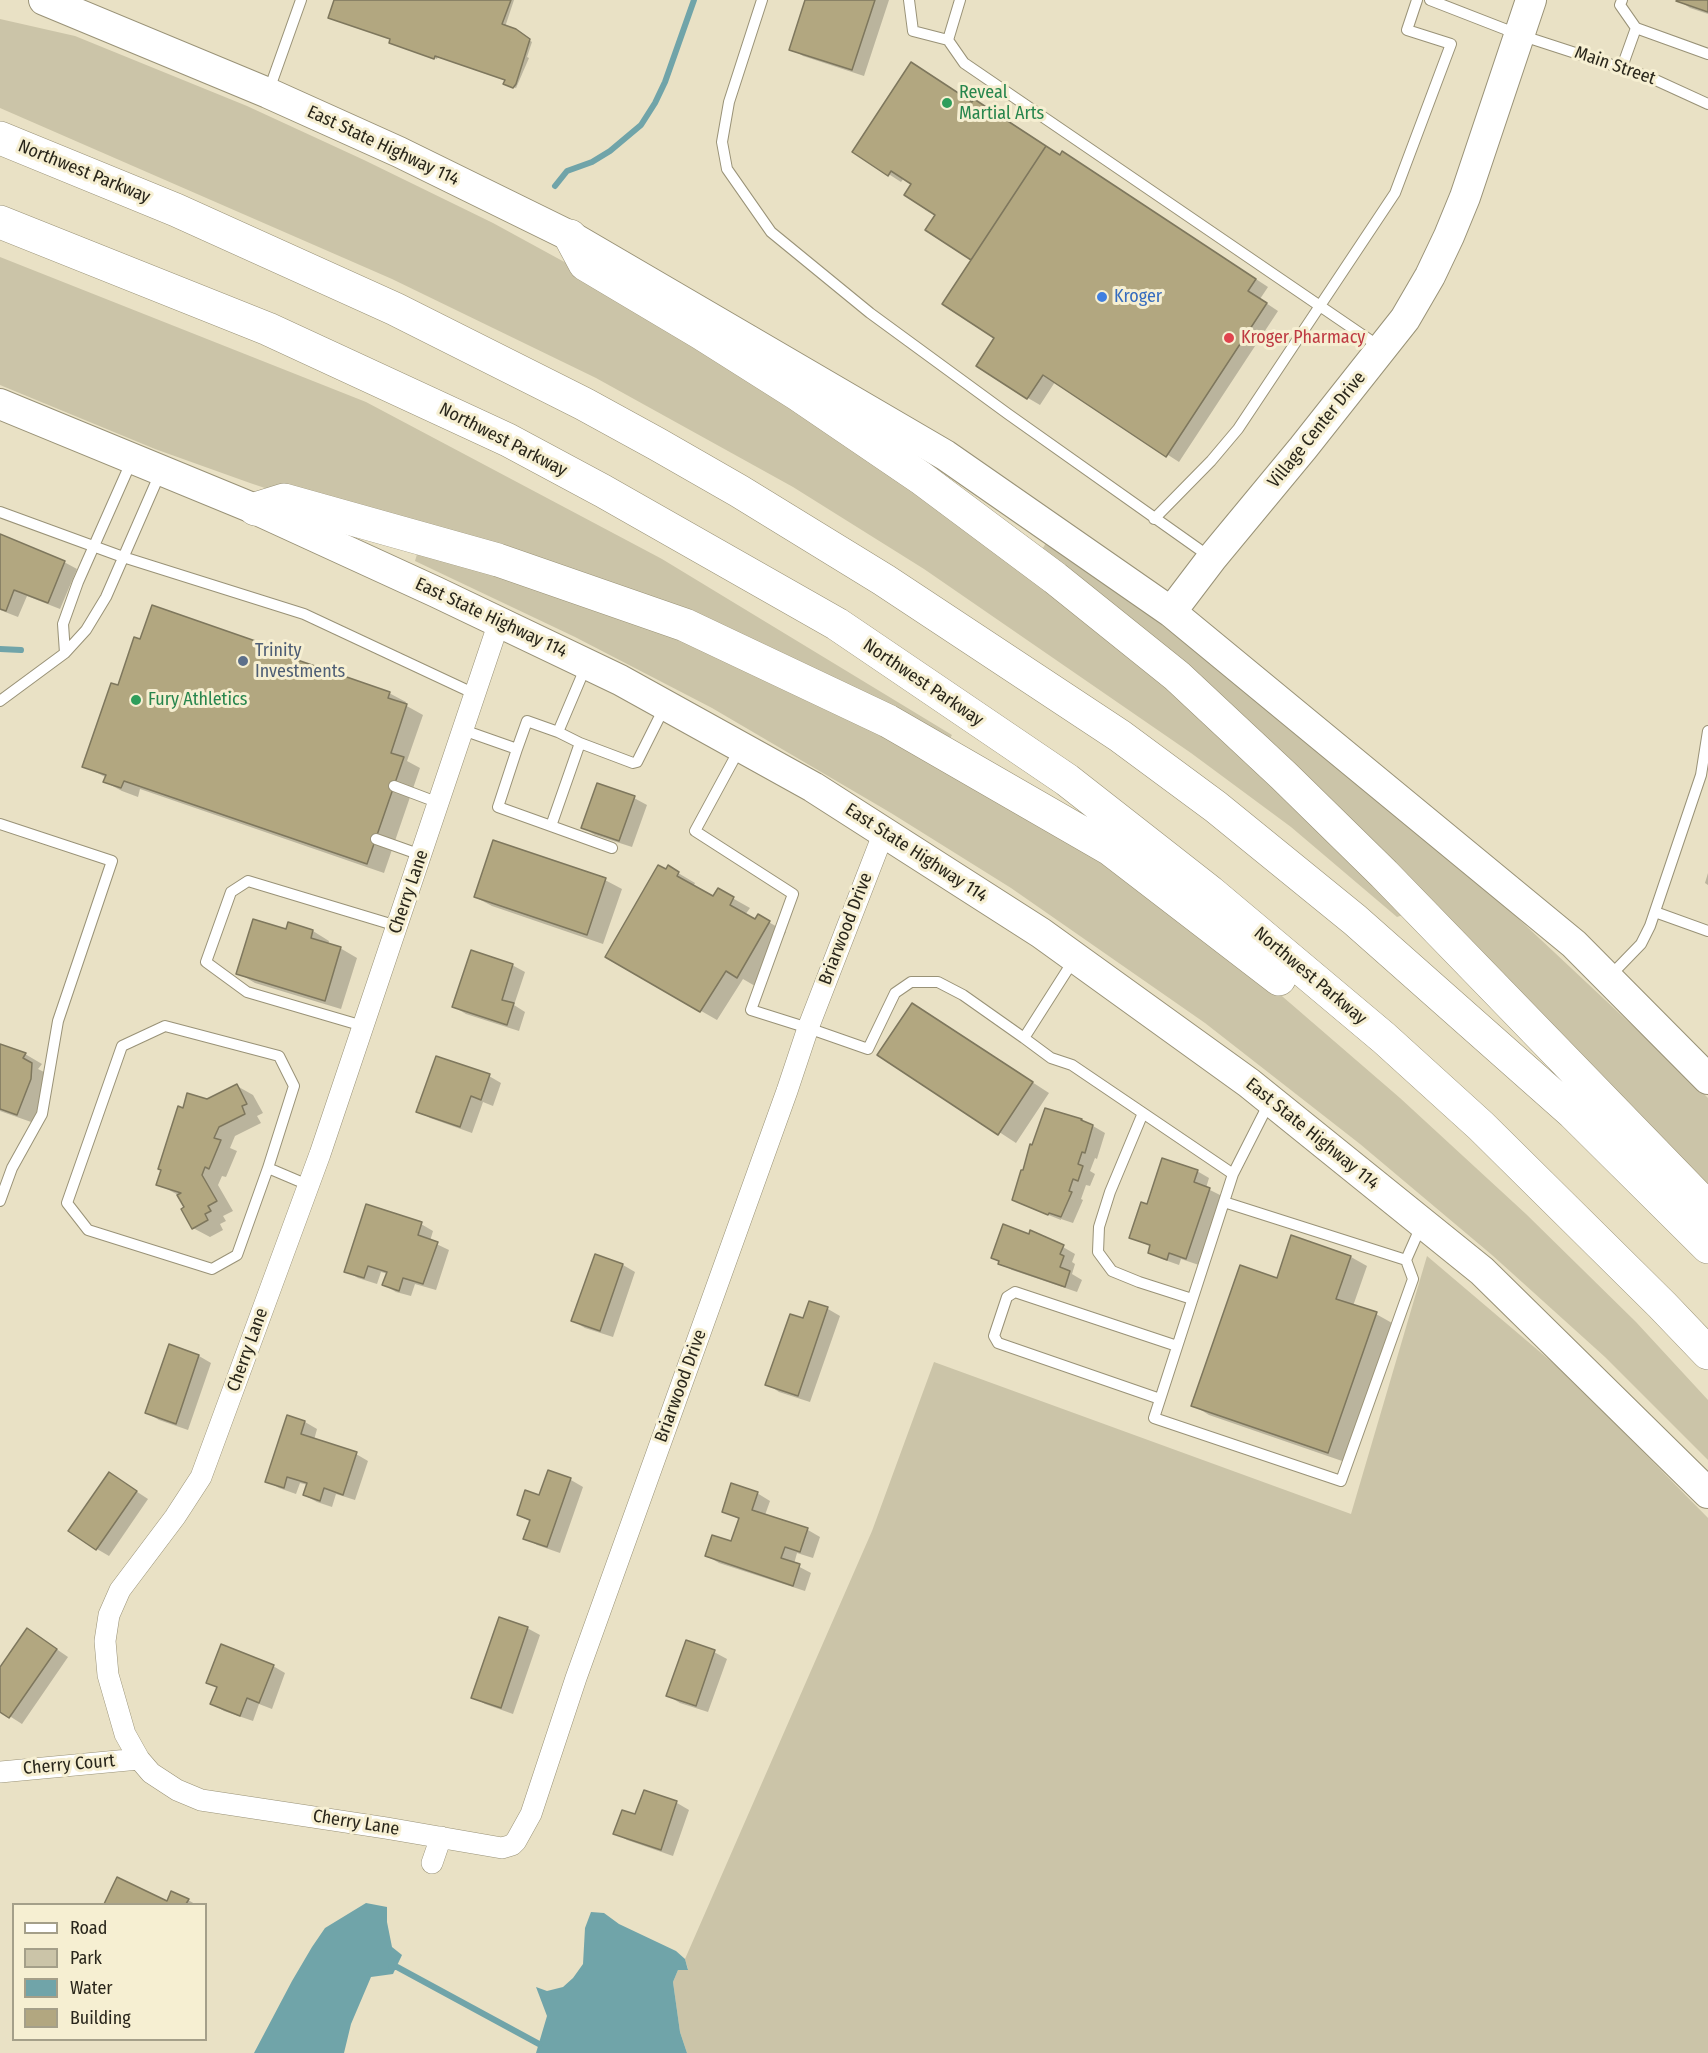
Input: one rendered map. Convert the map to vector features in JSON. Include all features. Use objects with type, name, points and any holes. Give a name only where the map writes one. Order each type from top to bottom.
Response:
[{"type":"highway","name":"Northwest Parkway","points":[[0,138],[176,210],[395,309],[626,427],[739,491],[884,580],[1120,736],[1224,813],[1355,920],[1573,1113],[1708,1247]]},
{"type":"highway","name":"Northwest Parkway","points":[[0,222],[268,329],[508,440],[603,491],[837,624],[1067,780],[1210,892],[1384,1038],[1480,1126],[1708,1353]]},
{"type":"highway","points":[[570,236],[585,264],[799,395],[921,478],[1055,578],[1177,676],[1384,873],[1708,1208]]},
{"type":"highway","points":[[255,509],[284,500],[498,560],[685,625],[888,721],[1110,849],[1260,963],[1333,1025],[1384,1038]]},
{"type":"main road","name":"East State Highway 114","points":[[44,0],[268,93],[399,152],[570,236],[945,456],[1171,612],[1574,944],[1708,1079]]},
{"type":"main road","name":"Village Center Drive","points":[[1171,612],[1405,319],[1430,276],[1465,197],[1531,0]]},
{"type":"main road","name":"East State Highway 114","points":[[0,404],[255,509],[587,664],[813,787],[884,832],[1041,933],[1271,1100],[1482,1271],[1708,1493]]},
{"type":"street","name":"Cherry Lane","points":[[441,1837],[201,1800],[177,1790],[151,1773],[139,1759],[125,1734],[108,1675],[105,1641],[109,1615],[120,1590],[175,1517],[201,1477],[308,1185],[499,622]]},
{"type":"street","name":"Briarwood Drive","points":[[441,1837],[502,1848],[512,1845],[531,1814],[576,1678],[808,1028],[884,832]]},
{"type":"street","name":"Cherry Court","points":[[0,1772],[139,1759]]},
{"type":"street","points":[[432,1863],[441,1837]]},
{"type":"lane","points":[[268,93],[301,0]]},
{"type":"lane","points":[[762,0],[729,102],[722,142],[727,169],[771,232],[870,313],[1154,519],[1212,558]]},
{"type":"lane","points":[[909,0],[913,31],[948,40],[964,63],[1382,348]]},
{"type":"lane","points":[[948,40],[960,0]]},
{"type":"lane","points":[[1154,519],[1211,461],[1238,429],[1395,193],[1451,44],[1407,30],[1417,0]]},
{"type":"lane","name":"Main Street","points":[[1430,0],[1520,35],[1622,67],[1708,104]]},
{"type":"lane","points":[[1622,0],[1620,4],[1636,28],[1708,54]]},
{"type":"lane","points":[[1622,67],[1636,28]]},
{"type":"lane","points":[[65,652],[63,624],[132,459]]},
{"type":"lane","points":[[0,701],[65,652],[86,630],[106,597],[162,471]]},
{"type":"lane","points":[[0,512],[123,557],[304,614],[475,694]]},
{"type":"lane","points":[[558,732],[587,664]]},
{"type":"lane","points":[[612,848],[498,807],[527,721],[633,763],[637,762],[666,705]]},
{"type":"lane","points":[[463,730],[517,749]]},
{"type":"lane","points":[[1608,978],[1641,944],[1655,912],[1701,775],[1708,731]]},
{"type":"lane","points":[[551,826],[580,743]]},
{"type":"lane","points":[[741,747],[695,831],[793,894],[751,1010],[868,1049],[895,993],[911,982],[938,982],[963,995],[1051,1058],[1072,1065],[1233,1174]]},
{"type":"lane","points":[[394,786],[439,803]]},
{"type":"lane","points":[[0,824],[111,861],[58,1022],[42,1114],[3,1182],[0,1201]]},
{"type":"lane","points":[[376,839],[421,855]]},
{"type":"lane","points":[[363,1026],[247,992],[206,962],[231,892],[248,881],[397,926]]},
{"type":"lane","points":[[1655,912],[1708,931]]},
{"type":"lane","points":[[1024,1038],[1075,958]]},
{"type":"lane","points":[[165,1026],[279,1056],[294,1086],[268,1168],[237,1255],[212,1269],[88,1230],[67,1203],[122,1046],[165,1026]]},
{"type":"lane","points":[[1271,1100],[1233,1174],[1154,1418],[1341,1481],[1413,1279],[1407,1260],[1423,1223]]},
{"type":"lane","points":[[1143,1113],[1110,1192],[1099,1227],[1098,1252],[1112,1271],[1192,1299]]},
{"type":"lane","points":[[268,1168],[308,1185]]},
{"type":"lane","points":[[1224,1202],[1407,1260]]},
{"type":"lane","points":[[1160,1399],[998,1343],[994,1336],[1007,1297],[1015,1292],[1177,1346]]},
{"type":"green space","points":[[0,19],[75,36],[247,106],[364,160],[493,223],[601,282],[830,424],[1222,728],[1403,915],[1397,917],[1291,827],[1191,753],[924,569],[793,487],[596,378],[392,279],[0,108]]},
{"type":"green space","points":[[0,257],[366,402],[662,559],[952,735],[948,742],[793,665],[250,483],[155,449],[0,385]]},
{"type":"green space","points":[[1046,543],[1141,609],[1267,705],[1474,877],[1683,1073],[1708,1098],[1708,1187],[1041,551]]},
{"type":"green space","points":[[418,551],[494,572],[670,635],[855,715],[1052,826],[1246,965],[1400,1098],[1526,1214],[1636,1322],[1708,1400],[1708,1460],[1605,1357],[1492,1255],[1360,1144],[1205,1023],[1011,888],[891,813],[712,708],[575,637],[415,561]]},
{"type":"green space","points":[[1427,1256],[1573,1380],[1708,1518],[1708,2053],[687,2053],[680,2032],[673,1982],[678,1970],[688,1969],[685,1959],[872,1531],[934,1362],[1351,1514]]},
{"type":"water","points":[[366,1903],[387,1907],[387,1922],[392,1947],[402,1955],[393,1974],[371,1977],[351,2024],[344,2053],[254,2053],[292,1981],[325,1928]]},
{"type":"water","points":[[591,1912],[604,1913],[619,1924],[676,1951],[685,1959],[688,1970],[678,1970],[673,1982],[680,2032],[687,2053],[536,2053],[547,2016],[536,1987],[547,1991],[563,1987],[573,1978],[583,1964],[585,1928]]},
{"type":"building","points":[[334,0],[511,0],[502,24],[516,29],[530,39],[516,84],[513,88],[503,84],[505,80],[435,56],[434,59],[389,43],[390,39],[328,18]]},
{"type":"building","points":[[805,0],[875,0],[852,70],[789,50]]},
{"type":"building","points":[[1708,0],[1708,12],[1676,1]]},
{"type":"building","points":[[911,62],[972,102],[974,99],[1046,146],[971,260],[925,230],[935,215],[904,195],[911,184],[891,171],[888,176],[852,152]]},
{"type":"building","name":"Kroger","points":[[1046,146],[1060,155],[1062,151],[1256,279],[1248,291],[1267,303],[1166,457],[1043,375],[1027,399],[976,366],[994,338],[942,304]]},
{"type":"building","points":[[0,534],[65,561],[48,603],[14,590],[6,611],[0,609]]},
{"type":"building","points":[[152,605],[287,652],[286,656],[390,692],[388,698],[407,704],[391,753],[404,757],[367,864],[124,781],[121,788],[103,782],[106,775],[82,767],[111,683],[118,685],[134,637],[140,639]]},
{"type":"building","points":[[597,783],[635,796],[619,841],[581,828]]},
{"type":"building","points":[[493,840],[606,878],[587,935],[474,897]]},
{"type":"building","points":[[658,865],[666,869],[668,865],[679,872],[677,876],[713,896],[718,888],[734,897],[730,905],[755,919],[758,914],[770,921],[737,978],[726,971],[700,1012],[605,957]]},
{"type":"building","points":[[253,919],[286,929],[288,922],[313,930],[311,938],[341,947],[325,1001],[236,974]]},
{"type":"building","points":[[471,950],[513,964],[502,1000],[514,1003],[507,1025],[452,1007]]},
{"type":"building","points":[[912,1003],[1033,1082],[998,1135],[877,1055]]},
{"type":"building","points":[[0,1044],[26,1053],[23,1058],[32,1063],[31,1079],[17,1115],[0,1109]]},
{"type":"building","points":[[436,1056],[490,1074],[481,1100],[471,1096],[460,1127],[416,1112]]},
{"type":"building","points":[[237,1084],[247,1104],[242,1106],[245,1114],[219,1127],[214,1138],[221,1140],[209,1169],[205,1167],[202,1175],[217,1201],[208,1206],[211,1211],[205,1214],[208,1220],[192,1229],[181,1209],[184,1207],[177,1195],[181,1193],[156,1185],[161,1170],[158,1169],[178,1106],[183,1108],[187,1093],[207,1099]]},
{"type":"building","points":[[1045,1108],[1082,1119],[1093,1125],[1085,1153],[1082,1152],[1078,1164],[1083,1166],[1078,1181],[1073,1179],[1069,1191],[1072,1192],[1061,1217],[1049,1213],[1048,1215],[1012,1200],[1030,1144],[1032,1145]]},
{"type":"building","points":[[1162,1158],[1198,1170],[1194,1182],[1210,1188],[1186,1259],[1169,1253],[1167,1260],[1148,1253],[1150,1245],[1129,1238],[1141,1202],[1147,1204]]},
{"type":"building","points":[[366,1204],[422,1222],[418,1235],[438,1242],[423,1284],[403,1278],[399,1291],[382,1285],[387,1272],[368,1266],[364,1278],[344,1272]]},
{"type":"building","points":[[1003,1224],[1029,1234],[1030,1230],[1064,1245],[1060,1254],[1064,1256],[1060,1267],[1070,1271],[1065,1287],[998,1264],[999,1261],[991,1258]]},
{"type":"building","points":[[1291,1235],[1351,1256],[1336,1299],[1377,1312],[1328,1453],[1191,1406],[1240,1265],[1277,1278]]},
{"type":"building","points":[[595,1254],[623,1264],[600,1331],[571,1321]]},
{"type":"building","points":[[809,1301],[828,1307],[798,1396],[765,1385],[790,1314],[803,1318]]},
{"type":"building","points":[[169,1344],[199,1355],[176,1424],[145,1413]]},
{"type":"building","points":[[287,1415],[305,1421],[301,1434],[357,1452],[343,1495],[324,1488],[320,1501],[303,1495],[307,1483],[287,1477],[284,1488],[265,1482]]},
{"type":"building","points":[[548,1470],[571,1478],[547,1547],[523,1539],[530,1520],[517,1515],[525,1490],[539,1495]]},
{"type":"building","points":[[109,1472],[137,1491],[96,1550],[68,1531]]},
{"type":"building","points":[[731,1483],[758,1492],[752,1510],[808,1528],[800,1552],[785,1547],[781,1558],[800,1564],[793,1586],[705,1556],[712,1535],[731,1541],[739,1518],[722,1512]]},
{"type":"building","points":[[499,1617],[528,1627],[501,1708],[471,1698]]},
{"type":"building","points":[[27,1628],[57,1649],[9,1718],[0,1712],[0,1667]]},
{"type":"building","points":[[686,1640],[715,1650],[696,1706],[666,1696]]},
{"type":"building","points":[[221,1644],[274,1665],[259,1703],[247,1698],[240,1716],[210,1704],[217,1687],[206,1683]]},
{"type":"building","points":[[644,1790],[677,1801],[661,1850],[613,1834],[622,1810],[635,1814]]},
{"type":"building","points":[[117,1877],[167,1901],[171,1891],[189,1899],[187,1903],[104,1903]]},
{"type":"waterway","points":[[555,186],[567,171],[592,162],[610,151],[641,125],[665,82],[694,0]]},
{"type":"waterway","points":[[0,649],[21,650]]},
{"type":"waterway","points":[[391,1967],[397,1967],[539,2044]]},
{"type":"place","name":"Reveal Martial Arts","points":[[947,103]]},
{"type":"place","name":"Kroger","points":[[1102,297]]},
{"type":"place","name":"Kroger Pharmacy","points":[[1229,338]]},
{"type":"place","name":"Trinity Investments","points":[[243,661]]},
{"type":"place","name":"Fury Athletics","points":[[136,700]]}]
